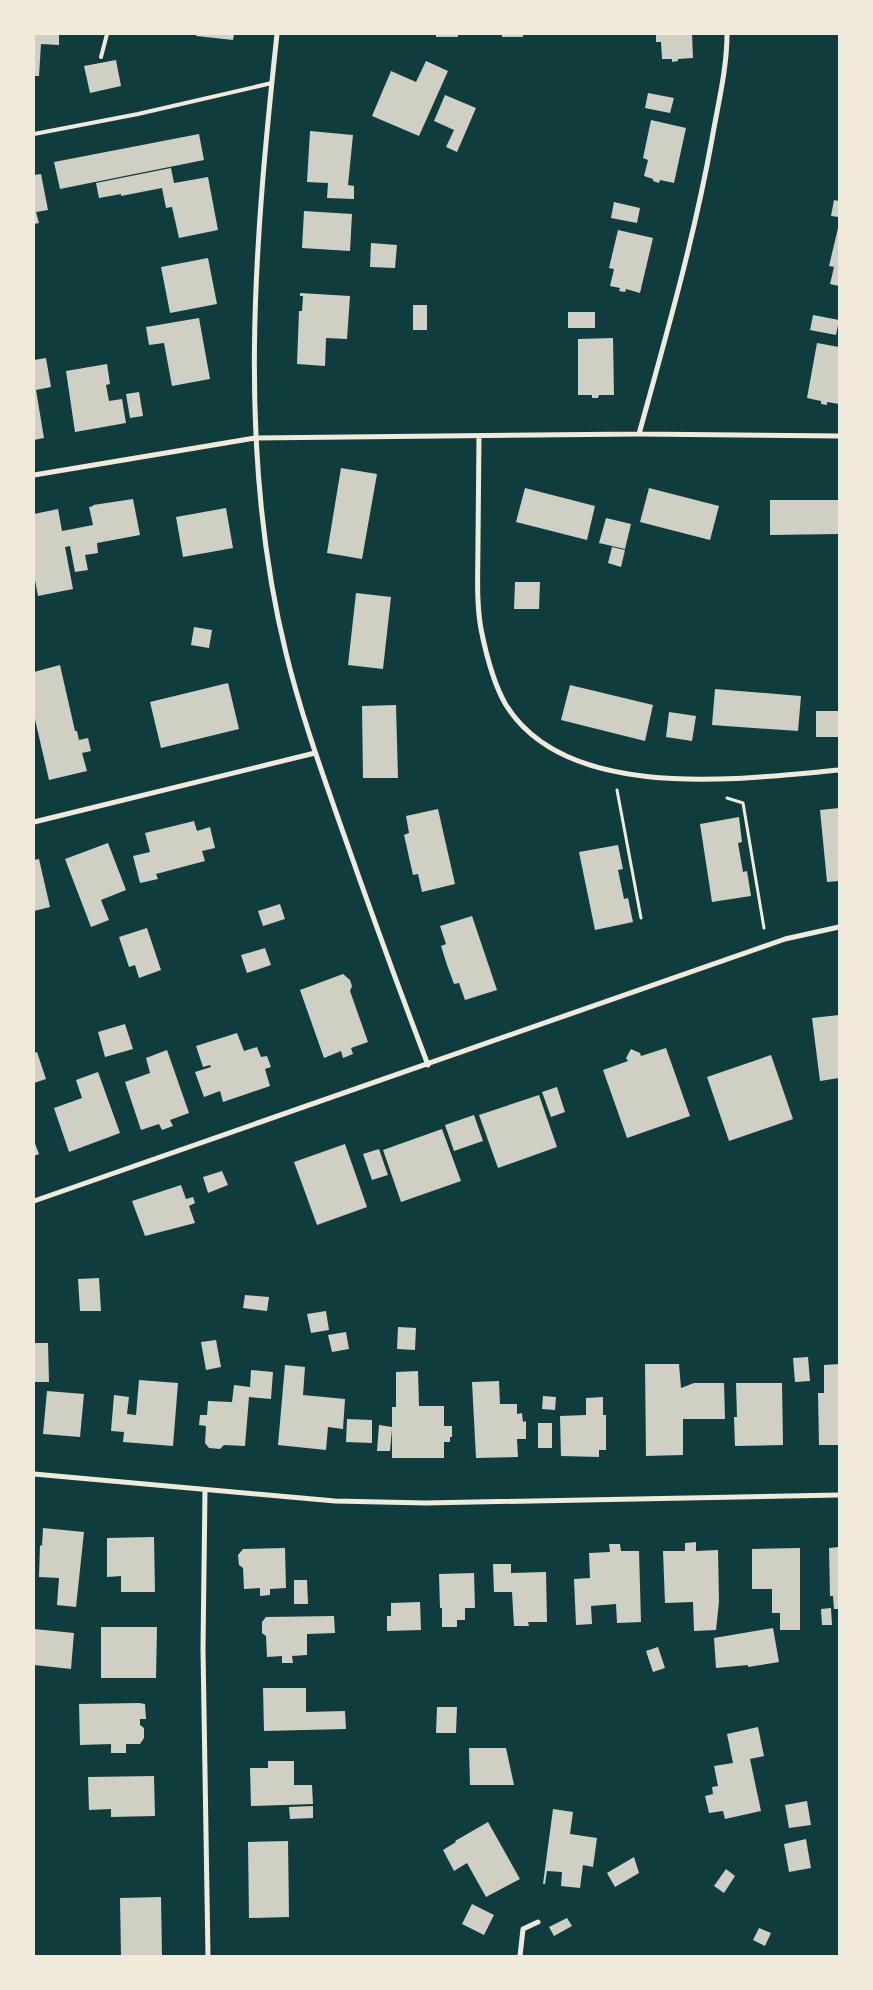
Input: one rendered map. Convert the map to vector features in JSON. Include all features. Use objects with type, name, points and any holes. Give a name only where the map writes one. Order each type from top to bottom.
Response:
[{"type":"street","points":[[277,34],[260,204],[255,349],[256,438],[269,565],[286,652],[315,753],[428,1065]]},
{"type":"street","points":[[640,434],[681,284],[708,163],[728,55],[728,34]]},
{"type":"street","points":[[34,475],[256,438],[640,434],[839,436]]},
{"type":"street","points":[[479,436],[477,587],[481,629],[491,670],[506,704],[526,730],[551,749],[584,764],[639,776],[710,778],[839,770]]},
{"type":"street","points":[[34,822],[315,753]]},
{"type":"street","points":[[34,1201],[786,939],[839,928]]},
{"type":"street","points":[[34,1474],[335,1501],[426,1503],[839,1496]]},
{"type":"street","points":[[205,1490],[203,1650],[208,1956]]},
{"type":"street","points":[[520,1956],[523,1929],[538,1922]]},
{"type":"lane","points":[[101,57],[106,34]]},
{"type":"lane","points":[[34,134],[138,114],[272,83]]},
{"type":"path","points":[[614,772],[640,918]]},
{"type":"path","points":[[710,778],[717,795],[744,804],[767,946]]},
{"type":"building","points":[[34,34],[59,34],[59,45],[41,44],[39,76],[34,76]]},
{"type":"building","points":[[196,34],[234,34],[233,40],[196,36]]},
{"type":"building","points":[[436,34],[458,34],[458,37],[436,37]]},
{"type":"building","points":[[502,34],[523,34],[523,37],[502,37]]},
{"type":"building","points":[[656,34],[692,34],[693,58],[678,59],[678,61],[672,62],[672,59],[662,59],[661,42],[656,42]]},
{"type":"building","points":[[116,60],[121,86],[90,93],[84,66]]},
{"type":"building","points":[[426,61],[448,71],[419,136],[372,116],[391,71],[416,82]]},
{"type":"building","points":[[648,93],[674,98],[670,113],[645,108]]},
{"type":"building","points":[[445,95],[476,108],[457,152],[446,147],[454,130],[434,121]]},
{"type":"building","points":[[651,120],[686,128],[674,183],[660,180],[659,183],[644,176],[648,160],[643,158]]},
{"type":"building","points":[[310,131],[353,135],[348,185],[354,186],[354,199],[327,198],[328,183],[307,182]]},
{"type":"building","points":[[199,134],[204,160],[60,189],[54,162]]},
{"type":"building","points":[[171,168],[174,183],[208,177],[218,230],[179,238],[172,207],[166,208],[162,188],[99,198],[96,183]]},
{"type":"building","points":[[41,174],[48,210],[36,212],[39,223],[34,224],[34,175]]},
{"type":"building","points":[[834,200],[839,201],[839,217],[831,216]]},
{"type":"building","points":[[614,202],[640,208],[637,223],[611,218]]},
{"type":"building","points":[[304,211],[352,214],[350,251],[302,248]]},
{"type":"building","points":[[838,228],[839,286],[830,284],[834,267],[829,266]]},
{"type":"building","points":[[618,230],[653,238],[640,293],[626,289],[625,292],[619,291],[620,288],[610,286],[614,269],[609,268]]},
{"type":"building","points":[[371,243],[397,245],[395,268],[370,267]]},
{"type":"building","points":[[208,258],[217,304],[170,313],[161,267]]},
{"type":"building","points":[[300,293],[350,296],[347,339],[326,338],[325,366],[297,364],[299,311],[302,311],[303,296],[300,296]]},
{"type":"building","points":[[413,305],[427,305],[427,330],[413,330]]},
{"type":"building","points":[[568,312],[595,312],[595,328],[568,328]]},
{"type":"building","points":[[813,315],[839,320],[836,335],[810,330]]},
{"type":"building","points":[[199,318],[210,379],[172,386],[164,343],[149,345],[146,327]]},
{"type":"building","points":[[613,338],[614,395],[599,395],[598,398],[592,398],[592,395],[578,395],[578,339]]},
{"type":"building","points":[[817,343],[839,347],[839,404],[827,402],[827,405],[821,404],[821,401],[807,398]]},
{"type":"building","points":[[46,358],[51,387],[36,390],[44,438],[34,440],[34,360]]},
{"type":"building","points":[[107,364],[110,384],[106,385],[109,401],[122,399],[126,423],[75,432],[66,371]]},
{"type":"building","points":[[139,392],[143,416],[130,418],[126,394]]},
{"type":"building","points":[[341,468],[377,474],[362,559],[327,553]]},
{"type":"building","points":[[525,488],[595,506],[587,540],[516,522]]},
{"type":"building","points":[[649,488],[719,506],[710,540],[640,522]]},
{"type":"building","points":[[133,499],[140,535],[97,543],[98,553],[85,555],[88,570],[75,572],[70,546],[65,547],[73,589],[38,596],[34,575],[34,514],[58,509],[62,531],[93,525],[89,507],[93,505]]},
{"type":"building","points":[[770,500],[839,500],[839,534],[770,535]]},
{"type":"building","points":[[226,508],[233,548],[183,557],[176,517]]},
{"type":"building","points":[[606,518],[631,524],[625,549],[599,543]]},
{"type":"building","points":[[612,547],[625,550],[621,567],[608,563]]},
{"type":"building","points":[[515,582],[540,582],[539,609],[514,609]]},
{"type":"building","points":[[356,593],[391,597],[383,669],[348,665]]},
{"type":"building","points":[[194,627],[212,630],[209,648],[191,645]]},
{"type":"building","points":[[60,665],[75,731],[77,731],[79,740],[88,738],[91,751],[82,753],[87,771],[49,780],[34,715],[34,672]]},
{"type":"building","points":[[228,683],[239,729],[161,748],[150,702]]},
{"type":"building","points":[[570,685],[653,705],[645,741],[561,720]]},
{"type":"building","points":[[715,689],[801,696],[798,731],[712,725]]},
{"type":"building","points":[[396,705],[398,778],[363,778],[362,706]]},
{"type":"building","points":[[816,711],[839,711],[839,737],[816,737]]},
{"type":"building","points":[[669,712],[696,716],[692,741],[666,737]]},
{"type":"building","points":[[839,808],[839,881],[827,882],[820,810]]},
{"type":"building","points":[[438,809],[455,884],[422,892],[418,874],[413,875],[404,835],[409,833],[406,816]]},
{"type":"building","points":[[739,817],[742,842],[738,843],[743,872],[747,871],[751,896],[712,902],[700,824]]},
{"type":"building","points":[[194,821],[197,831],[210,827],[215,848],[202,851],[205,861],[156,874],[158,879],[140,883],[133,856],[150,852],[145,833]]},
{"type":"building","points":[[108,843],[126,890],[101,900],[109,920],[91,927],[65,859]]},
{"type":"building","points":[[618,845],[623,869],[618,870],[624,899],[628,898],[633,922],[595,930],[579,852]]},
{"type":"building","points":[[39,859],[50,907],[34,911],[34,860]]},
{"type":"building","points":[[280,904],[285,919],[263,926],[258,911]]},
{"type":"building","points":[[472,916],[497,990],[465,1000],[459,983],[454,984],[447,965],[441,946],[446,944],[440,926]]},
{"type":"building","points":[[147,928],[161,970],[139,978],[135,965],[129,967],[119,937]]},
{"type":"building","points":[[265,948],[271,965],[247,973],[241,955]]},
{"type":"building","points":[[343,974],[350,980],[352,986],[350,991],[368,1042],[351,1048],[353,1054],[343,1058],[341,1051],[324,1058],[300,990]]},
{"type":"building","points":[[839,1015],[839,1078],[820,1081],[812,1018]]},
{"type":"building","points":[[125,1024],[133,1049],[105,1057],[98,1032]]},
{"type":"building","points":[[237,1033],[244,1051],[257,1047],[261,1057],[267,1056],[271,1067],[265,1069],[270,1086],[223,1102],[220,1091],[204,1097],[195,1072],[211,1067],[210,1065],[203,1067],[196,1046]]},
{"type":"building","points":[[666,1048],[690,1116],[627,1138],[603,1070],[628,1061],[626,1058],[631,1049],[640,1053],[641,1056]]},
{"type":"building","points":[[167,1050],[189,1113],[170,1120],[173,1126],[162,1130],[159,1124],[141,1130],[125,1082],[150,1073],[146,1058]]},
{"type":"building","points":[[37,1052],[46,1079],[34,1083],[34,1053]]},
{"type":"building","points":[[771,1055],[793,1119],[729,1141],[707,1077]]},
{"type":"building","points":[[98,1072],[120,1133],[69,1152],[54,1108],[82,1098],[76,1080]]},
{"type":"building","points":[[557,1087],[565,1112],[551,1117],[542,1092]]},
{"type":"building","points":[[539,1095],[557,1147],[498,1168],[479,1115]]},
{"type":"building","points":[[474,1115],[483,1141],[454,1151],[445,1125]]},
{"type":"building","points":[[442,1129],[461,1181],[401,1202],[383,1150]]},
{"type":"building","points":[[34,1141],[39,1154],[34,1156]]},
{"type":"building","points":[[345,1144],[367,1207],[317,1225],[294,1162]]},
{"type":"building","points":[[379,1149],[388,1175],[372,1180],[363,1154]]},
{"type":"building","points":[[222,1171],[228,1185],[208,1193],[203,1177]]},
{"type":"building","points":[[181,1185],[186,1199],[193,1197],[195,1203],[189,1206],[195,1223],[145,1236],[132,1201]]},
{"type":"building","points":[[99,1278],[101,1311],[80,1311],[78,1279]]},
{"type":"building","points":[[245,1295],[269,1297],[267,1311],[243,1308]]},
{"type":"building","points":[[326,1311],[329,1330],[311,1333],[307,1314]]},
{"type":"building","points":[[398,1327],[416,1328],[415,1350],[397,1349]]},
{"type":"building","points":[[346,1332],[349,1349],[332,1352],[328,1335]]},
{"type":"building","points":[[216,1340],[221,1367],[206,1370],[201,1342]]},
{"type":"building","points":[[34,1343],[48,1343],[49,1382],[34,1382]]},
{"type":"building","points":[[808,1357],[810,1381],[795,1382],[793,1358]]},
{"type":"building","points":[[645,1364],[679,1364],[681,1388],[694,1383],[724,1383],[725,1419],[683,1419],[683,1455],[646,1456]]},
{"type":"building","points":[[839,1364],[839,1445],[819,1445],[818,1393],[824,1393],[824,1365]]},
{"type":"building","points":[[285,1365],[305,1367],[303,1395],[345,1399],[343,1429],[328,1427],[326,1450],[278,1445]]},
{"type":"building","points":[[251,1370],[273,1372],[271,1399],[249,1397],[245,1446],[224,1445],[220,1449],[209,1448],[205,1443],[206,1426],[199,1425],[200,1415],[207,1415],[208,1401],[232,1402],[234,1385],[250,1387]]},
{"type":"building","points":[[418,1371],[419,1406],[444,1406],[444,1426],[452,1426],[452,1437],[450,1437],[450,1442],[444,1442],[444,1458],[392,1458],[392,1429],[390,1451],[377,1451],[379,1425],[392,1427],[392,1407],[396,1407],[396,1372]]},
{"type":"building","points":[[139,1380],[178,1383],[173,1446],[123,1442],[124,1432],[111,1431],[114,1395],[129,1397],[127,1414],[136,1415]]},
{"type":"building","points":[[499,1381],[500,1404],[517,1404],[517,1414],[522,1413],[523,1422],[526,1421],[526,1439],[517,1439],[518,1457],[476,1458],[472,1382]]},
{"type":"building","points":[[736,1383],[782,1383],[783,1445],[735,1446],[734,1417],[737,1417]]},
{"type":"building","points":[[47,1391],[84,1394],[80,1437],[43,1434]]},
{"type":"building","points":[[543,1396],[556,1397],[555,1410],[542,1409]]},
{"type":"building","points":[[603,1397],[603,1415],[606,1415],[606,1450],[599,1450],[599,1457],[561,1456],[560,1416],[586,1415],[586,1398]]},
{"type":"building","points":[[347,1419],[372,1420],[372,1443],[346,1442]]},
{"type":"building","points":[[538,1423],[552,1423],[552,1448],[538,1448]]},
{"type":"building","points":[[43,1528],[84,1532],[76,1607],[57,1605],[59,1578],[39,1577],[40,1545],[42,1546]]},
{"type":"building","points":[[154,1537],[155,1592],[121,1592],[121,1576],[107,1577],[107,1538]]},
{"type":"building","points":[[696,1542],[696,1551],[718,1550],[719,1602],[716,1630],[694,1631],[693,1602],[665,1603],[663,1551],[685,1551],[685,1543]]},
{"type":"building","points":[[609,1544],[620,1544],[621,1551],[639,1551],[641,1622],[617,1623],[616,1604],[591,1606],[592,1624],[576,1625],[574,1579],[590,1578],[589,1553],[610,1552]]},
{"type":"building","points":[[839,1547],[839,1609],[834,1609],[833,1596],[830,1596],[829,1548]]},
{"type":"building","points":[[285,1548],[286,1588],[270,1589],[270,1595],[260,1596],[260,1588],[244,1589],[243,1568],[239,1565],[238,1555],[243,1549]]},
{"type":"building","points":[[800,1548],[800,1630],[780,1630],[780,1613],[772,1613],[772,1589],[752,1589],[752,1549]]},
{"type":"building","points":[[493,1564],[511,1564],[511,1573],[546,1572],[547,1622],[528,1622],[529,1626],[514,1626],[512,1592],[494,1592]]},
{"type":"building","points":[[474,1573],[475,1608],[465,1608],[465,1620],[457,1620],[457,1627],[442,1627],[439,1574]]},
{"type":"building","points":[[294,1580],[307,1580],[308,1604],[294,1604]]},
{"type":"building","points":[[420,1602],[421,1630],[387,1631],[387,1616],[391,1616],[391,1603]]},
{"type":"building","points":[[831,1608],[832,1625],[822,1625],[821,1609]]},
{"type":"building","points":[[334,1616],[335,1633],[307,1634],[307,1655],[292,1656],[293,1663],[282,1663],[282,1656],[267,1657],[266,1636],[262,1633],[262,1622],[266,1617]]},
{"type":"building","points":[[101,1627],[157,1627],[156,1678],[101,1678]]},
{"type":"building","points":[[773,1628],[779,1662],[748,1667],[748,1665],[716,1668],[714,1638]]},
{"type":"building","points":[[34,1629],[74,1633],[71,1669],[34,1665]]},
{"type":"building","points":[[658,1647],[665,1668],[653,1672],[646,1651]]},
{"type":"building","points":[[263,1688],[306,1688],[306,1712],[345,1711],[346,1729],[264,1731]]},
{"type":"building","points":[[79,1704],[145,1704],[146,1719],[140,1719],[140,1725],[144,1728],[144,1738],[140,1744],[126,1744],[126,1753],[111,1753],[111,1744],[80,1745]]},
{"type":"building","points":[[437,1707],[457,1707],[456,1733],[436,1733]]},
{"type":"building","points":[[758,1727],[764,1756],[750,1759],[761,1811],[725,1819],[723,1811],[709,1813],[705,1796],[713,1794],[712,1787],[718,1786],[714,1766],[733,1763],[727,1734]]},
{"type":"building","points":[[469,1748],[506,1748],[514,1785],[470,1785]]},
{"type":"building","points":[[268,1761],[294,1761],[294,1785],[312,1785],[313,1804],[251,1806],[250,1768],[268,1768]]},
{"type":"building","points":[[154,1776],[155,1816],[111,1817],[111,1809],[89,1810],[88,1777]]},
{"type":"building","points":[[807,1801],[811,1825],[789,1828],[785,1805]]},
{"type":"building","points":[[313,1806],[313,1818],[290,1819],[289,1807]]},
{"type":"building","points":[[553,1809],[573,1812],[570,1834],[597,1838],[593,1867],[583,1865],[580,1888],[561,1886],[562,1872],[547,1871],[545,1884],[543,1884]]},
{"type":"building","points":[[488,1822],[520,1879],[486,1897],[467,1863],[454,1871],[443,1850]]},
{"type":"building","points":[[806,1839],[811,1868],[789,1872],[784,1844]]},
{"type":"building","points":[[288,1841],[289,1917],[249,1918],[248,1842]]},
{"type":"building","points":[[634,1857],[639,1873],[615,1887],[607,1873]]},
{"type":"building","points":[[726,1869],[735,1876],[724,1893],[714,1886]]},
{"type":"building","points":[[161,1897],[162,1956],[121,1956],[120,1898]]},
{"type":"building","points":[[472,1904],[494,1915],[484,1935],[462,1924]]},
{"type":"building","points":[[567,1918],[572,1926],[554,1936],[549,1927]]},
{"type":"building","points":[[759,1928],[771,1933],[765,1946],[753,1940]]}]
